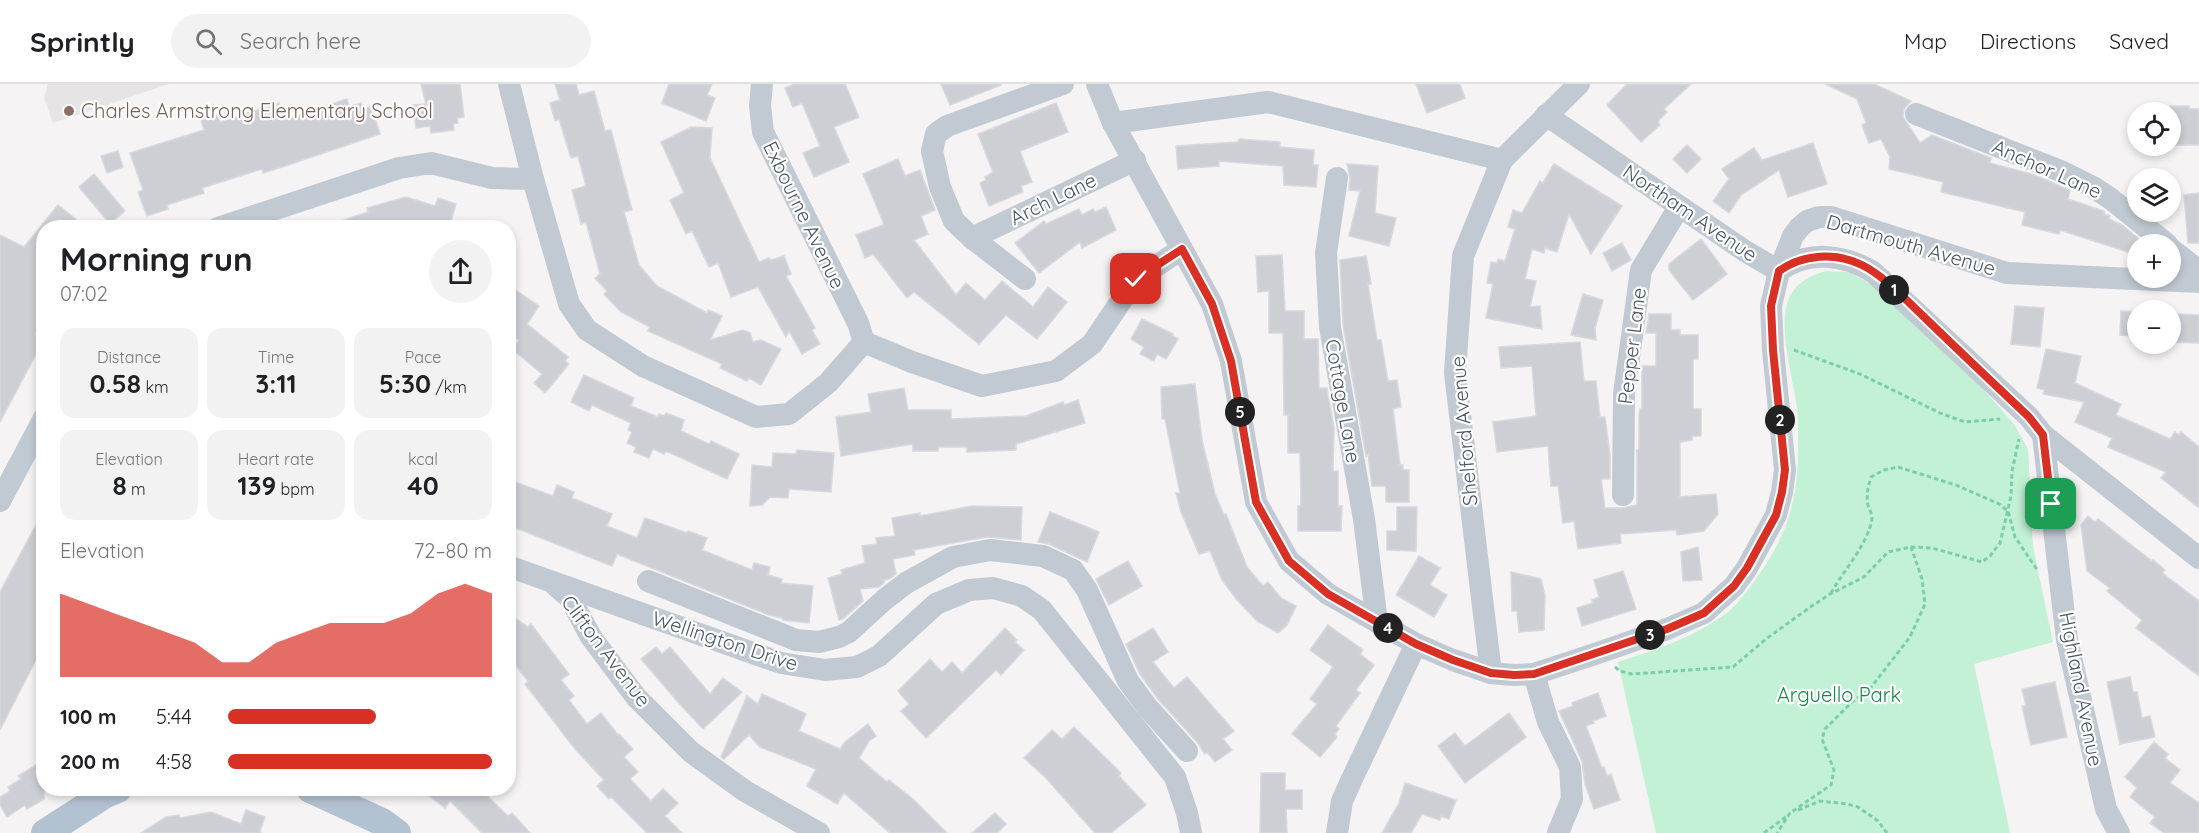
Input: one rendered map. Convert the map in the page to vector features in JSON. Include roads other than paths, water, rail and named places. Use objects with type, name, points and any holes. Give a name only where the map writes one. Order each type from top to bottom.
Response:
[{"type":"main road","points":[[45,833],[102,796]]},
{"type":"main road","points":[[325,796],[382,822],[398,833]]},
{"type":"street","points":[[510,84],[533,179],[569,304],[587,330],[643,366],[756,417],[789,414],[828,383],[864,342],[912,362],[982,386],[1056,371],[1092,344],[1136,279],[1182,249],[1113,123],[1097,84]]},
{"type":"street","name":"Exbourne Avenue","points":[[762,84],[760,106],[763,132],[858,322],[864,342]]},
{"type":"street","points":[[1025,279],[954,221],[940,187],[932,151],[936,134],[947,126],[1063,84]]},
{"type":"street","name":"Shelford Avenue","points":[[1491,673],[1455,373],[1463,255],[1502,160],[1579,84]]},
{"type":"street","points":[[1113,123],[1268,93],[1502,160]]},
{"type":"street","name":"Anchor Lane","points":[[1916,114],[2063,172],[2093,187],[2155,234]]},
{"type":"street","name":"Northam Avenue","points":[[1546,115],[1679,207],[1779,271],[1792,262],[1820,256],[1836,256],[1861,264],[1873,272],[1898,293],[2023,418],[2199,558]]},
{"type":"street","name":"Arch Lane","points":[[972,238],[1135,160]]},
{"type":"street","points":[[242,220],[399,168],[431,163],[492,178],[533,179]]},
{"type":"street","name":"Cottage Lane","points":[[1336,178],[1326,253],[1330,327],[1364,519],[1377,622]]},
{"type":"street","name":"Pepper Lane","points":[[1623,495],[1624,394],[1641,270],[1679,207]]},
{"type":"street","name":"Dartmouth Avenue","points":[[1182,249],[1212,304],[1231,361],[1256,502],[1289,561],[1328,594],[1416,644],[1491,673],[1514,675],[1534,674],[1667,629],[1704,613],[1734,586],[1747,568],[1776,515],[1782,492],[1785,470],[1771,306],[1779,271],[1792,236],[1807,221],[1819,217],[1831,217],[2007,273],[2199,282]]},
{"type":"street","points":[[2181,257],[2199,271]]},
{"type":"street","points":[[0,501],[36,433]]},
{"type":"street","name":"Highland Avenue","points":[[2043,435],[2067,640],[2106,808],[2119,833]]},
{"type":"street","points":[[648,581],[796,640],[819,642],[849,632],[906,583],[953,557],[990,550],[1043,556],[1073,570],[1087,590],[1128,681],[1148,708],[1187,751]]},
{"type":"street","points":[[936,566],[949,598]]},
{"type":"street","name":"Wellington Drive","points":[[516,569],[781,663],[825,670],[857,666],[879,656],[936,603],[969,590],[993,588],[1022,596],[1042,610],[1175,777],[1191,833]]},
{"type":"street","name":"Clifton Avenue","points":[[536,577],[556,586],[570,598],[591,638],[636,697],[691,752],[745,791],[819,833]]},
{"type":"street","points":[[1337,833],[1342,801],[1416,644]]},
{"type":"street","points":[[1534,674],[1548,722],[1570,767],[1572,799],[1558,833]]},
{"type":"place","name":"Charles Armstrong Elementary School","points":[[69,111]]},
{"type":"park label","name":"Arguello Park","points":[[1839,695]]}]
